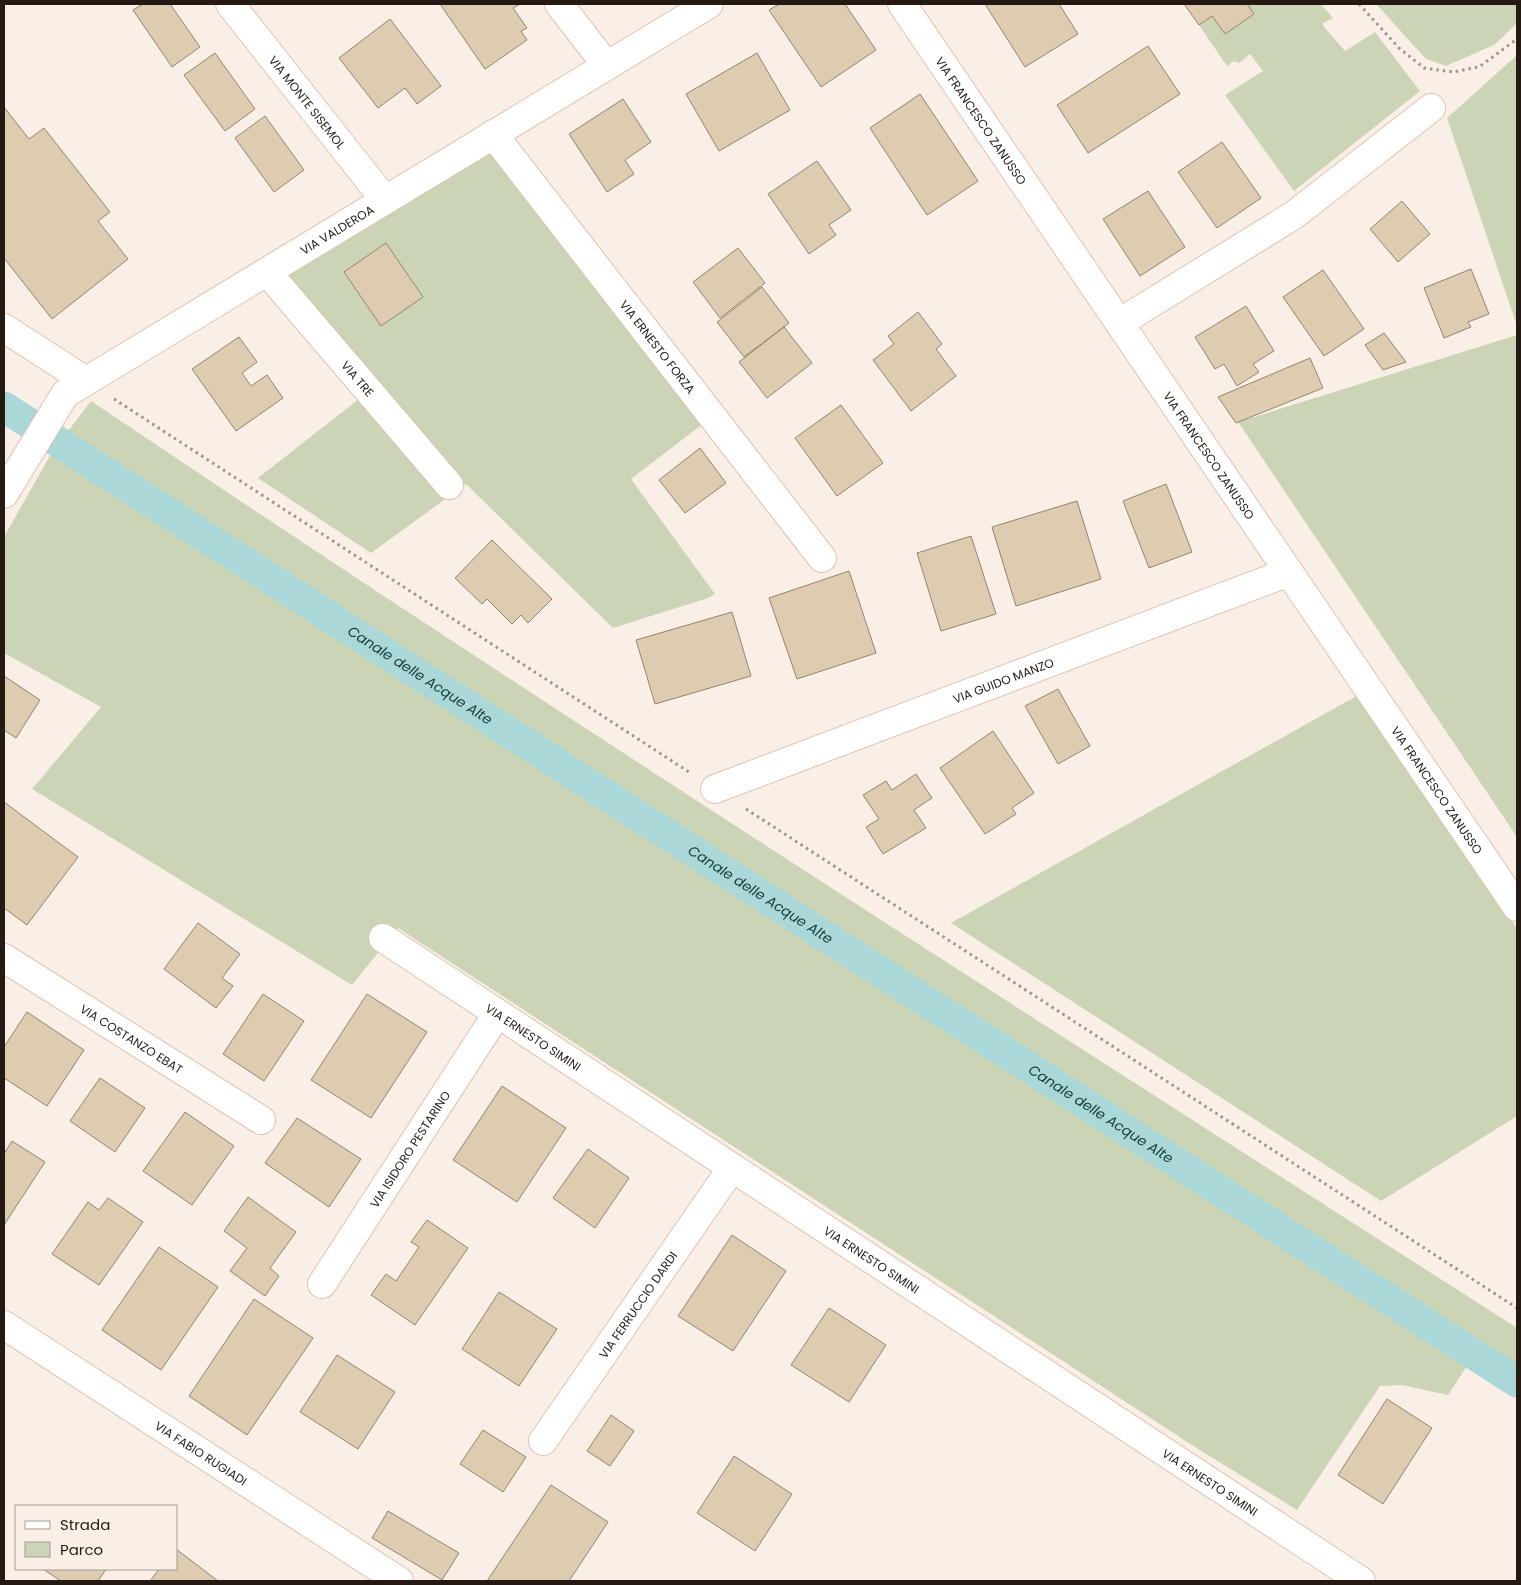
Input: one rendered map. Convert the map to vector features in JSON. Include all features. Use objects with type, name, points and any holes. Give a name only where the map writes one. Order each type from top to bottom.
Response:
[{"type":"street","name":"VIA MONTE SISEMOL","points":[[230,4],[385,200]]},
{"type":"street","points":[[559,4],[607,66]]},
{"type":"street","name":"VIA VALDEROA","points":[[9,486],[76,387],[709,4]]},
{"type":"street","name":"VIA FRANCESCO ZANUSSO","points":[[902,4],[1517,907]]},
{"type":"street","points":[[1118,323],[1294,215],[1431,108]]},
{"type":"street","name":"VIA ERNESTO FORZA","points":[[494,134],[822,558]]},
{"type":"street","name":"VIA TRE","points":[[266,272],[449,485]]},
{"type":"street","points":[[4,328],[76,387]]},
{"type":"street","name":"VIA GUIDO MANZO","points":[[715,789],[1289,572]]},
{"type":"street","name":"VIA ERNESTO SIMINI","points":[[383,938],[1361,1581]]},
{"type":"street","name":"VIA COSTANZO EBAT","points":[[4,958],[261,1120]]},
{"type":"street","name":"VIA ISIDORO PESTARINO","points":[[322,1284],[497,1014]]},
{"type":"street","name":"VIA FERRUCCIO DARDI","points":[[543,1441],[732,1168]]},
{"type":"street","name":"VIA FABIO RUGIADI","points":[[4,1325],[398,1581]]},
{"type":"path","points":[[1359,4],[1399,48],[1424,68],[1453,72],[1479,67],[1517,39]]},
{"type":"path","points":[[76,387],[715,789],[1517,1308]]},
{"type":"green space","points":[[1247,4],[1321,4],[1333,18],[1323,23],[1324,27],[1345,51],[1375,32],[1420,91],[1294,191],[1225,95],[1263,71],[1250,54],[1239,63],[1234,61],[1227,66],[1199,25],[1212,16],[1225,34],[1254,14]]},
{"type":"green space","points":[[1376,4],[1517,4],[1517,23],[1494,45],[1446,66],[1426,59]]},
{"type":"green space","points":[[1517,55],[1517,326],[1447,118]]},
{"type":"green space","points":[[493,138],[708,420],[631,479],[715,594],[708,598],[613,628],[466,484],[371,553],[258,478],[359,399],[264,285]]},
{"type":"green space","points":[[1517,335],[1517,837],[1238,422]]},
{"type":"green space","points":[[91,401],[623,753],[1517,1328],[1517,1370],[1480,1346],[1448,1395],[1402,1385],[1380,1386],[1297,1510],[1198,1449],[398,928],[352,985],[32,789],[101,707],[4,653],[4,537],[52,452]]},
{"type":"green space","points":[[1360,694],[1517,929],[1517,1116],[1381,1201],[951,923]]},
{"type":"building","points":[[143,4],[170,4],[200,47],[172,67],[133,10]]},
{"type":"building","points":[[440,4],[520,4],[513,8],[527,28],[521,31],[527,40],[485,69]]},
{"type":"building","points":[[779,4],[845,4],[876,50],[821,87],[769,10]]},
{"type":"building","points":[[985,4],[1059,4],[1078,34],[1025,67]]},
{"type":"building","points":[[1184,4],[1247,4],[1254,14],[1225,34],[1212,16],[1199,25]]},
{"type":"building","points":[[390,19],[441,86],[417,104],[405,88],[378,108],[339,58]]},
{"type":"building","points":[[1148,46],[1180,94],[1088,153],[1057,105]]},
{"type":"building","points":[[215,53],[255,109],[225,131],[184,75]]},
{"type":"building","points":[[757,53],[790,110],[719,151],[686,94]]},
{"type":"building","points":[[920,94],[978,181],[927,215],[870,128]]},
{"type":"building","points":[[623,99],[651,142],[625,160],[634,174],[607,192],[569,134]]},
{"type":"building","points":[[4,107],[29,139],[44,128],[110,212],[98,221],[128,259],[52,319],[4,258]]},
{"type":"building","points":[[265,116],[304,170],[274,192],[235,138]]},
{"type":"building","points":[[1222,142],[1261,198],[1217,228],[1178,172]]},
{"type":"building","points":[[817,161],[851,210],[829,225],[836,235],[809,254],[768,194]]},
{"type":"building","points":[[1148,191],[1185,247],[1140,276],[1103,219]]},
{"type":"building","points":[[1402,201],[1430,234],[1398,262],[1370,229]]},
{"type":"building","points":[[386,243],[423,297],[381,326],[344,272]]},
{"type":"building","points":[[738,248],[765,283],[720,318],[693,282]]},
{"type":"building","points":[[1471,269],[1489,314],[1468,322],[1471,327],[1444,338],[1424,288]]},
{"type":"building","points":[[1323,270],[1364,329],[1324,356],[1283,297]]},
{"type":"building","points":[[762,287],[789,323],[744,357],[717,322]]},
{"type":"building","points":[[1246,306],[1274,351],[1253,364],[1259,372],[1237,386],[1224,364],[1215,369],[1195,337]]},
{"type":"building","points":[[918,312],[942,344],[936,349],[956,376],[911,411],[873,360],[894,344],[888,336]]},
{"type":"building","points":[[784,327],[812,363],[767,398],[739,362]]},
{"type":"building","points":[[1384,333],[1406,362],[1383,370],[1365,345]]},
{"type":"building","points":[[239,337],[257,362],[242,373],[251,386],[267,375],[283,398],[236,431],[192,369]]},
{"type":"building","points":[[1310,358],[1323,388],[1236,423],[1218,397]]},
{"type":"building","points":[[841,405],[883,463],[837,496],[795,438]]},
{"type":"building","points":[[700,448],[726,483],[685,513],[659,480]]},
{"type":"building","points":[[1166,484],[1192,552],[1149,568],[1123,501]]},
{"type":"building","points":[[1077,501],[1101,579],[1016,606],[992,527]]},
{"type":"building","points":[[971,536],[996,614],[941,631],[917,553]]},
{"type":"building","points":[[492,540],[552,599],[528,623],[521,615],[512,624],[487,599],[482,604],[455,578]]},
{"type":"building","points":[[849,571],[876,653],[797,679],[769,598]]},
{"type":"building","points":[[732,612],[751,676],[655,704],[636,640]]},
{"type":"building","points":[[4,676],[40,700],[16,738],[4,730]]},
{"type":"building","points":[[1058,689],[1090,746],[1058,764],[1025,706]]},
{"type":"building","points":[[993,731],[1034,793],[1012,808],[1016,814],[985,834],[940,768]]},
{"type":"building","points":[[916,774],[932,798],[914,810],[926,828],[883,854],[866,827],[879,819],[863,795],[886,781],[892,790]]},
{"type":"building","points":[[4,802],[78,857],[27,925],[4,908]]},
{"type":"building","points":[[198,923],[240,954],[222,978],[233,986],[216,1008],[164,969]]},
{"type":"building","points":[[263,994],[304,1021],[264,1081],[223,1054]]},
{"type":"building","points":[[367,994],[427,1032],[371,1118],[311,1080]]},
{"type":"building","points":[[27,1012],[84,1050],[47,1106],[4,1078],[4,1047]]},
{"type":"building","points":[[100,1078],[145,1108],[115,1152],[70,1121]]},
{"type":"building","points":[[502,1086],[566,1128],[517,1202],[453,1160]]},
{"type":"building","points":[[185,1112],[234,1146],[192,1205],[143,1171]]},
{"type":"building","points":[[297,1118],[361,1159],[329,1207],[265,1163]]},
{"type":"building","points":[[12,1141],[45,1162],[4,1225],[4,1154]]},
{"type":"building","points":[[588,1149],[629,1178],[595,1228],[553,1198]]},
{"type":"building","points":[[248,1197],[296,1232],[270,1268],[279,1276],[265,1296],[230,1271],[247,1248],[224,1231]]},
{"type":"building","points":[[108,1198],[143,1222],[99,1285],[52,1254],[88,1202],[99,1210]]},
{"type":"building","points":[[427,1220],[468,1248],[415,1325],[371,1295],[386,1274],[396,1281],[419,1247],[411,1242]]},
{"type":"building","points":[[732,1235],[786,1271],[733,1351],[678,1316]]},
{"type":"building","points":[[159,1247],[218,1287],[161,1370],[102,1330]]},
{"type":"building","points":[[499,1292],[557,1329],[519,1386],[462,1349]]},
{"type":"building","points":[[254,1299],[313,1338],[247,1435],[189,1396]]},
{"type":"building","points":[[829,1308],[886,1345],[849,1402],[791,1365]]},
{"type":"building","points":[[337,1355],[395,1392],[358,1449],[300,1412]]},
{"type":"building","points":[[1387,1399],[1432,1428],[1383,1504],[1338,1475]]},
{"type":"building","points":[[611,1415],[634,1431],[610,1466],[587,1451]]},
{"type":"building","points":[[483,1430],[526,1457],[503,1492],[460,1464]]},
{"type":"building","points":[[734,1456],[792,1494],[755,1551],[697,1513]]},
{"type":"building","points":[[551,1485],[608,1522],[569,1581],[487,1581]]},
{"type":"building","points":[[388,1511],[459,1553],[442,1580],[372,1538]]},
{"type":"building","points":[[178,1551],[218,1581],[150,1581],[158,1570],[178,1570]]},
{"type":"building","points":[[44,1570],[105,1570],[98,1581],[61,1581]]},
{"type":"waterway","name":"Canale delle Acque Alte","points":[[4,407],[1517,1382]]}]
